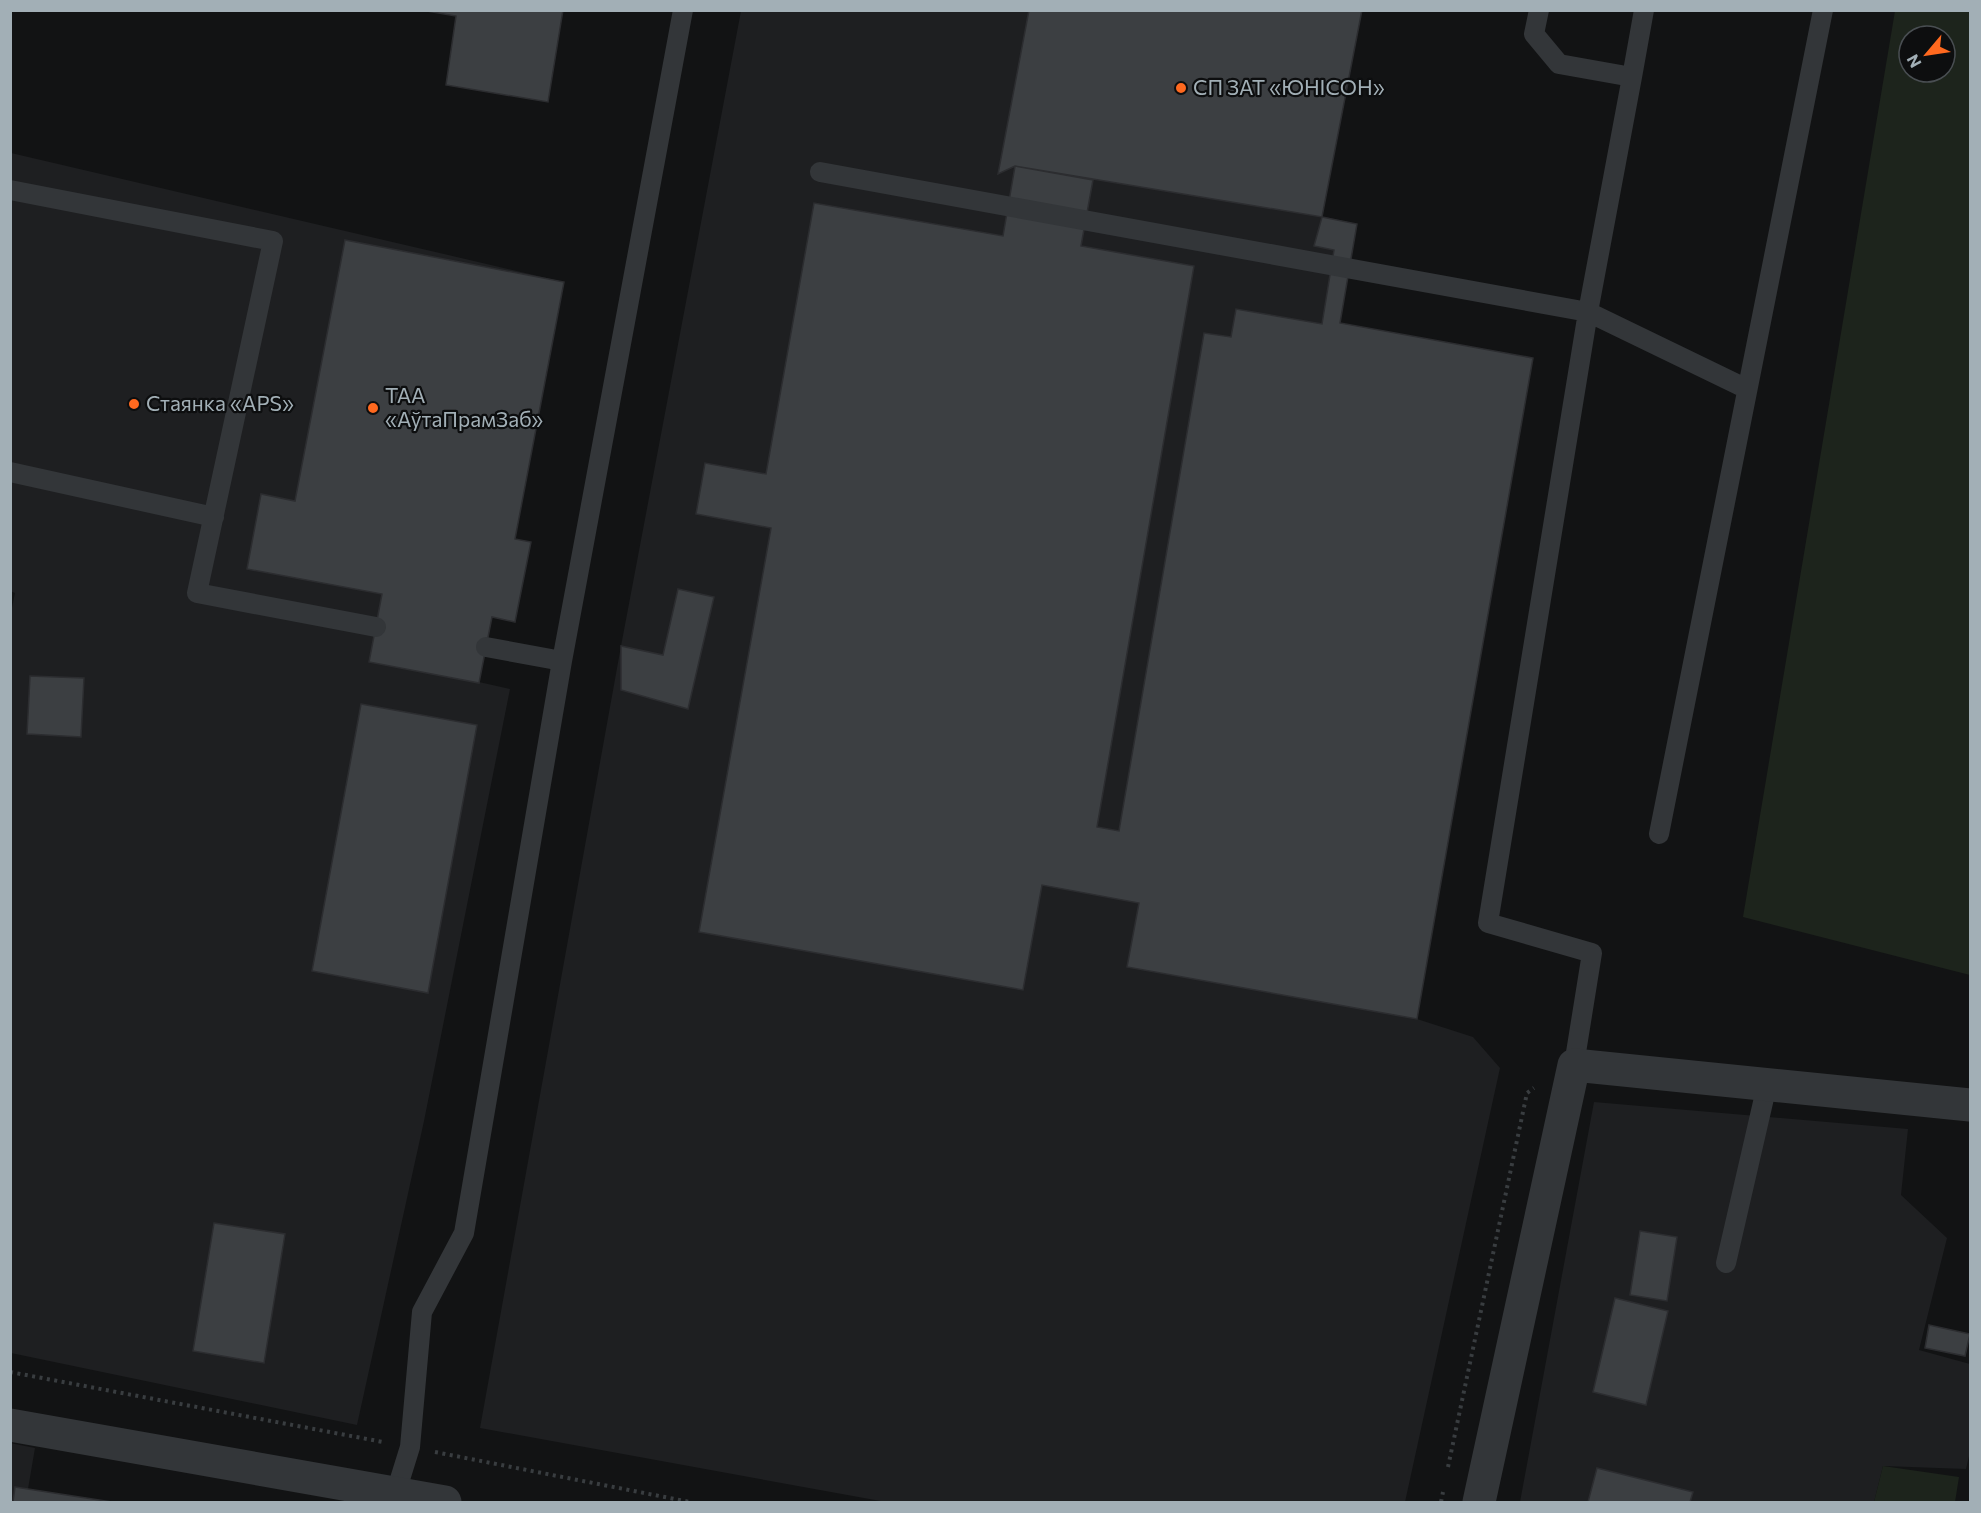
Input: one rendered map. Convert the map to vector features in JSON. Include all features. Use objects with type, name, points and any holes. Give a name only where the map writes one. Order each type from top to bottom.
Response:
[{"type":"street","points":[[1479,1503],[1574,1065],[1971,1105]]},
{"type":"street","points":[[10,1425],[396,1492],[445,1503]]},
{"type":"lane","points":[[396,1492],[410,1447],[422,1312],[464,1233],[562,660],[683,10]]},
{"type":"lane","points":[[1539,10],[1534,34],[1559,64],[1632,77]]},
{"type":"lane","points":[[1574,1065],[1593,953],[1488,923],[1588,312],[1644,10]]},
{"type":"lane","points":[[1659,834],[1823,10]]},
{"type":"lane","points":[[820,172],[1588,312],[1748,389]]},
{"type":"lane","points":[[10,190],[273,241],[197,593],[376,627]]},
{"type":"lane","points":[[10,472],[214,517]]},
{"type":"lane","points":[[486,646],[562,660]]},
{"type":"lane","points":[[1726,1263],[1767,1085]]},
{"type":"path","points":[[10,1372],[410,1447],[690,1503]]},
{"type":"shaded area","points":[[741,11],[1362,11],[1322,216],[1357,224],[1340,323],[1533,358],[1417,1019],[1473,1037],[1500,1068],[1405,1502],[886,1502],[480,1428],[621,646]]},
{"type":"shaded area","points":[[1895,11],[1970,11],[1970,975],[1743,917]]},
{"type":"shaded area","points":[[11,153],[564,282],[515,539],[531,542],[515,622],[492,617],[479,682],[510,689],[424,1121],[357,1425],[11,1353],[10,617],[15,593],[10,591]]},
{"type":"shaded area","points":[[1594,1102],[1908,1129],[1901,1195],[1947,1238],[1919,1350],[1970,1364],[1970,1452],[1966,1469],[1883,1466],[1874,1502],[1520,1502]]},
{"type":"shaded area","points":[[10,1443],[35,1448],[28,1489],[112,1502],[11,1502]]},
{"type":"shaded area","points":[[1883,1466],[1959,1477],[1955,1502],[1874,1502]]},
{"type":"building","points":[[421,10],[563,10],[548,102],[446,85],[456,16]]},
{"type":"building","name":"СП ЗАТ «ЮНІСОН»","points":[[1029,10],[1362,10],[1322,217],[1015,166],[998,174]]},
{"type":"building","points":[[1015,166],[1093,180],[1081,246],[1194,266],[1097,827],[1119,831],[1204,333],[1231,337],[1236,309],[1322,324],[1334,250],[1314,246],[1322,217],[1357,224],[1340,323],[1533,358],[1417,1019],[1127,967],[1139,903],[1042,885],[1023,990],[699,932],[771,528],[696,514],[705,463],[766,474],[814,203],[1003,236]]},
{"type":"building","points":[[345,240],[564,282],[515,539],[531,542],[515,622],[492,617],[479,683],[369,662],[382,594],[247,569],[261,494],[295,501]]},
{"type":"building","points":[[678,589],[714,597],[688,709],[621,690],[621,646],[663,655]]},
{"type":"building","points":[[30,676],[84,678],[81,737],[27,734]]},
{"type":"building","points":[[361,704],[477,725],[428,993],[312,971]]},
{"type":"building","points":[[214,1223],[285,1234],[264,1363],[193,1351]]},
{"type":"building","points":[[1640,1231],[1677,1237],[1667,1301],[1630,1295]]},
{"type":"building","points":[[1615,1298],[1668,1311],[1646,1405],[1593,1392]]},
{"type":"building","points":[[1929,1325],[1970,1334],[1965,1356],[1925,1348]]},
{"type":"building","points":[[1597,1468],[1693,1492],[1690,1502],[1588,1502]]},
{"type":"building","points":[[15,1487],[28,1489],[112,1502],[13,1502]]},
{"type":"place","name":"СП ЗАТ «ЮНІСОН»","points":[[1181,88]]},
{"type":"place","name":"Стаянка «APS»","points":[[134,404]]},
{"type":"place","name":"ТАА «АўтаПрамЗаб»","points":[[373,408]]}]
